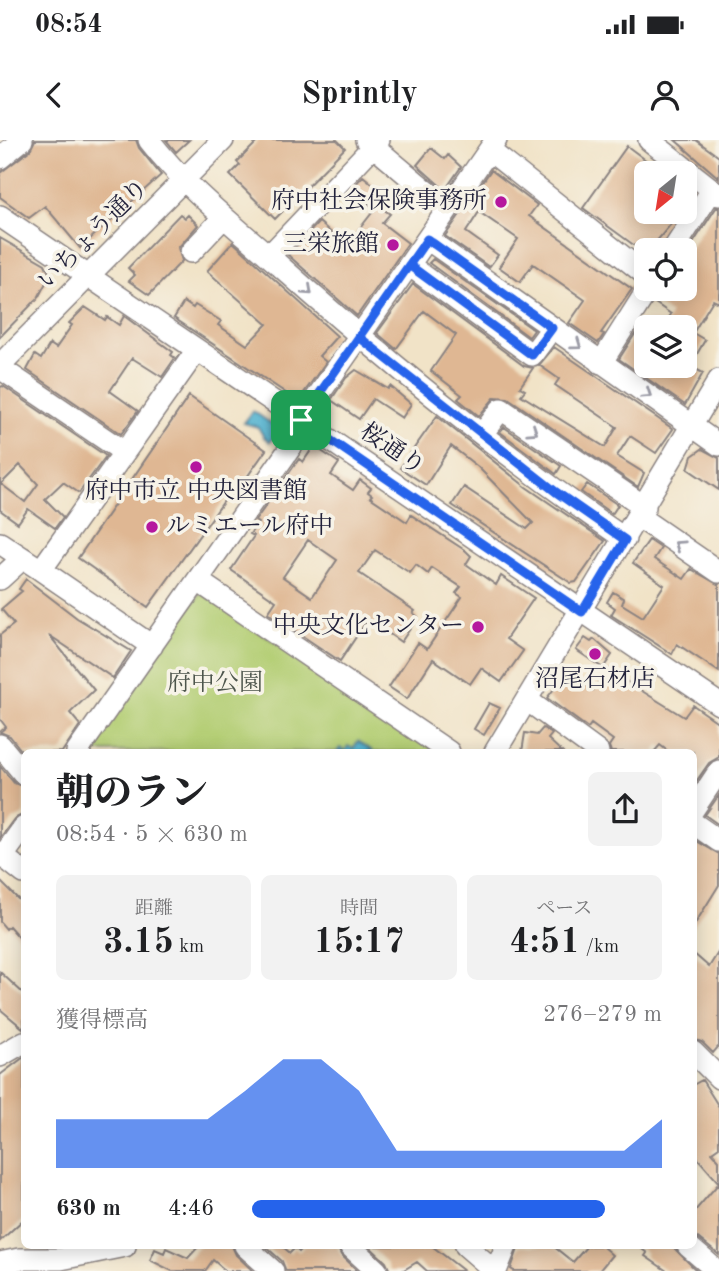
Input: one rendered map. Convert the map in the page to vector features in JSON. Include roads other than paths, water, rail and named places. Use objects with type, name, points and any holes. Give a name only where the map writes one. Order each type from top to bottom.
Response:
[{"type":"street","points":[[0,158],[22,140]]},
{"type":"street","points":[[149,140],[184,180],[359,337],[556,492],[625,540]]},
{"type":"street","name":"いちょう通り","points":[[0,366],[223,140]]},
{"type":"street","points":[[649,140],[716,193],[682,238]]},
{"type":"street","points":[[270,256],[373,142],[448,209]]},
{"type":"street","points":[[79,749],[198,582],[359,337],[493,145],[634,265]]},
{"type":"street","name":"桜通り","points":[[0,216],[719,705]]},
{"type":"street","points":[[191,252],[224,217]]},
{"type":"street","points":[[427,239],[719,445]]},
{"type":"street","points":[[409,265],[532,355],[552,328]]},
{"type":"street","points":[[601,363],[640,301]]},
{"type":"street","points":[[0,579],[32,564],[124,452],[197,350]]},
{"type":"street","points":[[0,366],[124,452]]},
{"type":"street","points":[[497,749],[582,612],[719,380]]},
{"type":"street","points":[[483,433],[501,409],[719,572]]},
{"type":"street","points":[[0,543],[152,646]]},
{"type":"street","points":[[198,582],[445,749]]},
{"type":"street","points":[[527,700],[594,749]]},
{"type":"street","points":[[0,745],[21,770]]},
{"type":"street","points":[[697,804],[719,771]]},
{"type":"street","points":[[697,826],[719,841]]},
{"type":"street","points":[[21,831],[2,855],[21,871]]},
{"type":"street","points":[[0,1056],[21,1044]]},
{"type":"street","points":[[697,1056],[710,1071]]},
{"type":"street","points":[[0,1263],[19,1259],[54,1265],[96,1249]]},
{"type":"street","points":[[248,1249],[274,1271]]},
{"type":"street","points":[[353,1249],[377,1271]]},
{"type":"street","points":[[469,1249],[495,1271],[505,1249]]},
{"type":"street","points":[[691,1249],[717,1271]]},
{"type":"water","points":[[253,411],[279,429],[270,442],[258,427],[244,423]]},
{"type":"water","points":[[358,741],[370,749],[353,749]]},
{"type":"place","name":"府中社会保険事務所","points":[[501,202]]},
{"type":"place","name":"三栄旅館","points":[[393,245]]},
{"type":"place","name":"府中市立 中央図書館","points":[[196,467]]},
{"type":"place","name":"ルミエール府中","points":[[152,527]]},
{"type":"place","name":"中央文化センター","points":[[478,627]]},
{"type":"place","name":"沼尾石材店","points":[[595,654]]},
{"type":"park label","name":"府中公園","points":[[215,684]]}]
